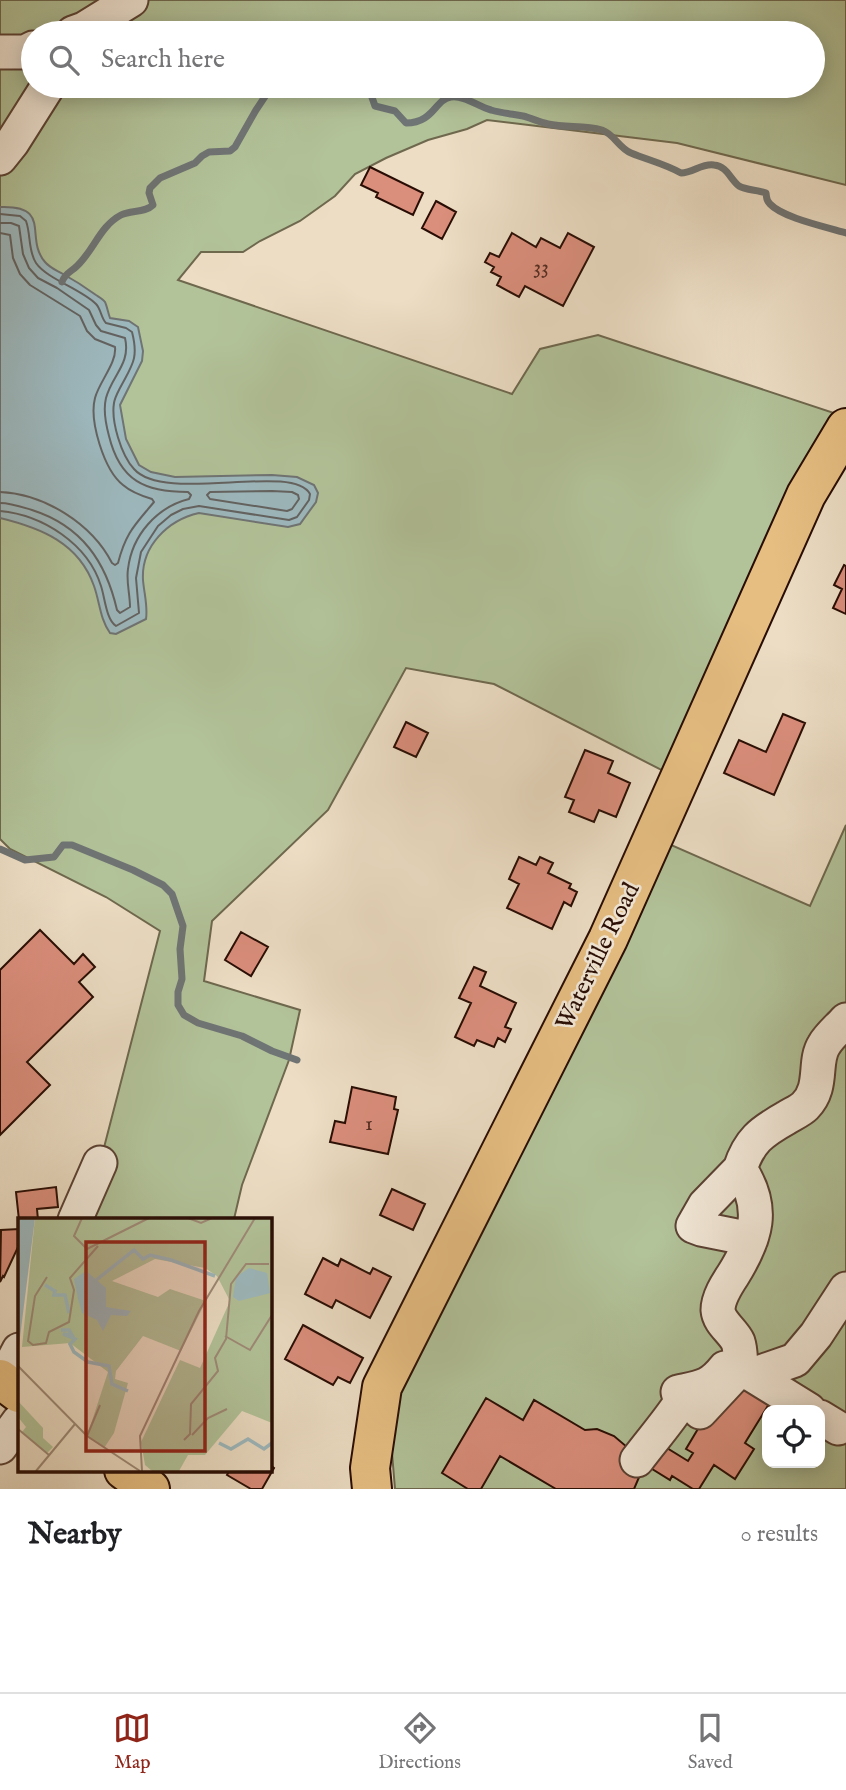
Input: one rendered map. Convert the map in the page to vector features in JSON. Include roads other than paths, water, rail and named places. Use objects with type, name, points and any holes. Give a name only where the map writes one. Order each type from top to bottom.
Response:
[{"type":"main road","name":"Waterville Road","points":[[372,1489],[370,1468],[382,1387],[608,939],[806,495],[846,428]]},
{"type":"main road","points":[[127,1472],[150,1489]]},
{"type":"street","points":[[97,21],[131,0]]},
{"type":"street","points":[[0,52],[21,52]]},
{"type":"street","points":[[0,158],[40,98]]},
{"type":"street","points":[[751,1239],[693,1226],[705,1205],[740,1169],[744,1157],[763,1131],[804,1108],[813,1094],[819,1076],[823,1046],[846,1020]]},
{"type":"street","points":[[76,1218],[100,1163]]},
{"type":"street","points":[[740,1169],[748,1181],[755,1206],[754,1232],[743,1258],[726,1285],[718,1310],[737,1339],[745,1366]]},
{"type":"street","points":[[700,1412],[745,1366],[795,1360],[816,1335],[846,1289]]},
{"type":"street","points":[[637,1460],[681,1402],[678,1392],[706,1386],[716,1380],[729,1362],[745,1366],[803,1405]]},
{"type":"street","points":[[0,1447],[18,1422]]},
{"type":"water","points":[[0,207],[26,211],[32,217],[39,253],[47,264],[103,300],[110,318],[129,321],[138,327],[143,351],[142,361],[120,405],[126,439],[139,465],[151,472],[175,477],[297,477],[314,485],[318,493],[316,502],[300,524],[288,527],[199,513],[167,528],[152,546],[144,568],[146,619],[116,634],[110,633],[104,622],[87,571],[68,548],[44,533],[0,518]]},
{"type":"waterway","points":[[62,282],[83,260],[108,225],[125,213],[153,205],[150,188],[160,178],[195,163],[209,152],[230,151],[235,147],[264,98]]},
{"type":"waterway","points":[[372,98],[375,106],[395,111],[406,123],[423,119],[448,98]]},
{"type":"waterway","points":[[461,98],[491,110],[548,124],[602,130],[627,151],[681,173],[705,165],[718,166],[739,186],[766,193],[769,203],[785,214],[846,233]]},
{"type":"waterway","points":[[0,849],[25,860],[54,857],[63,845],[72,845],[163,885],[172,894],[183,926],[180,949],[182,979],[178,1005],[184,1015],[198,1023],[242,1036],[297,1060]]}]
